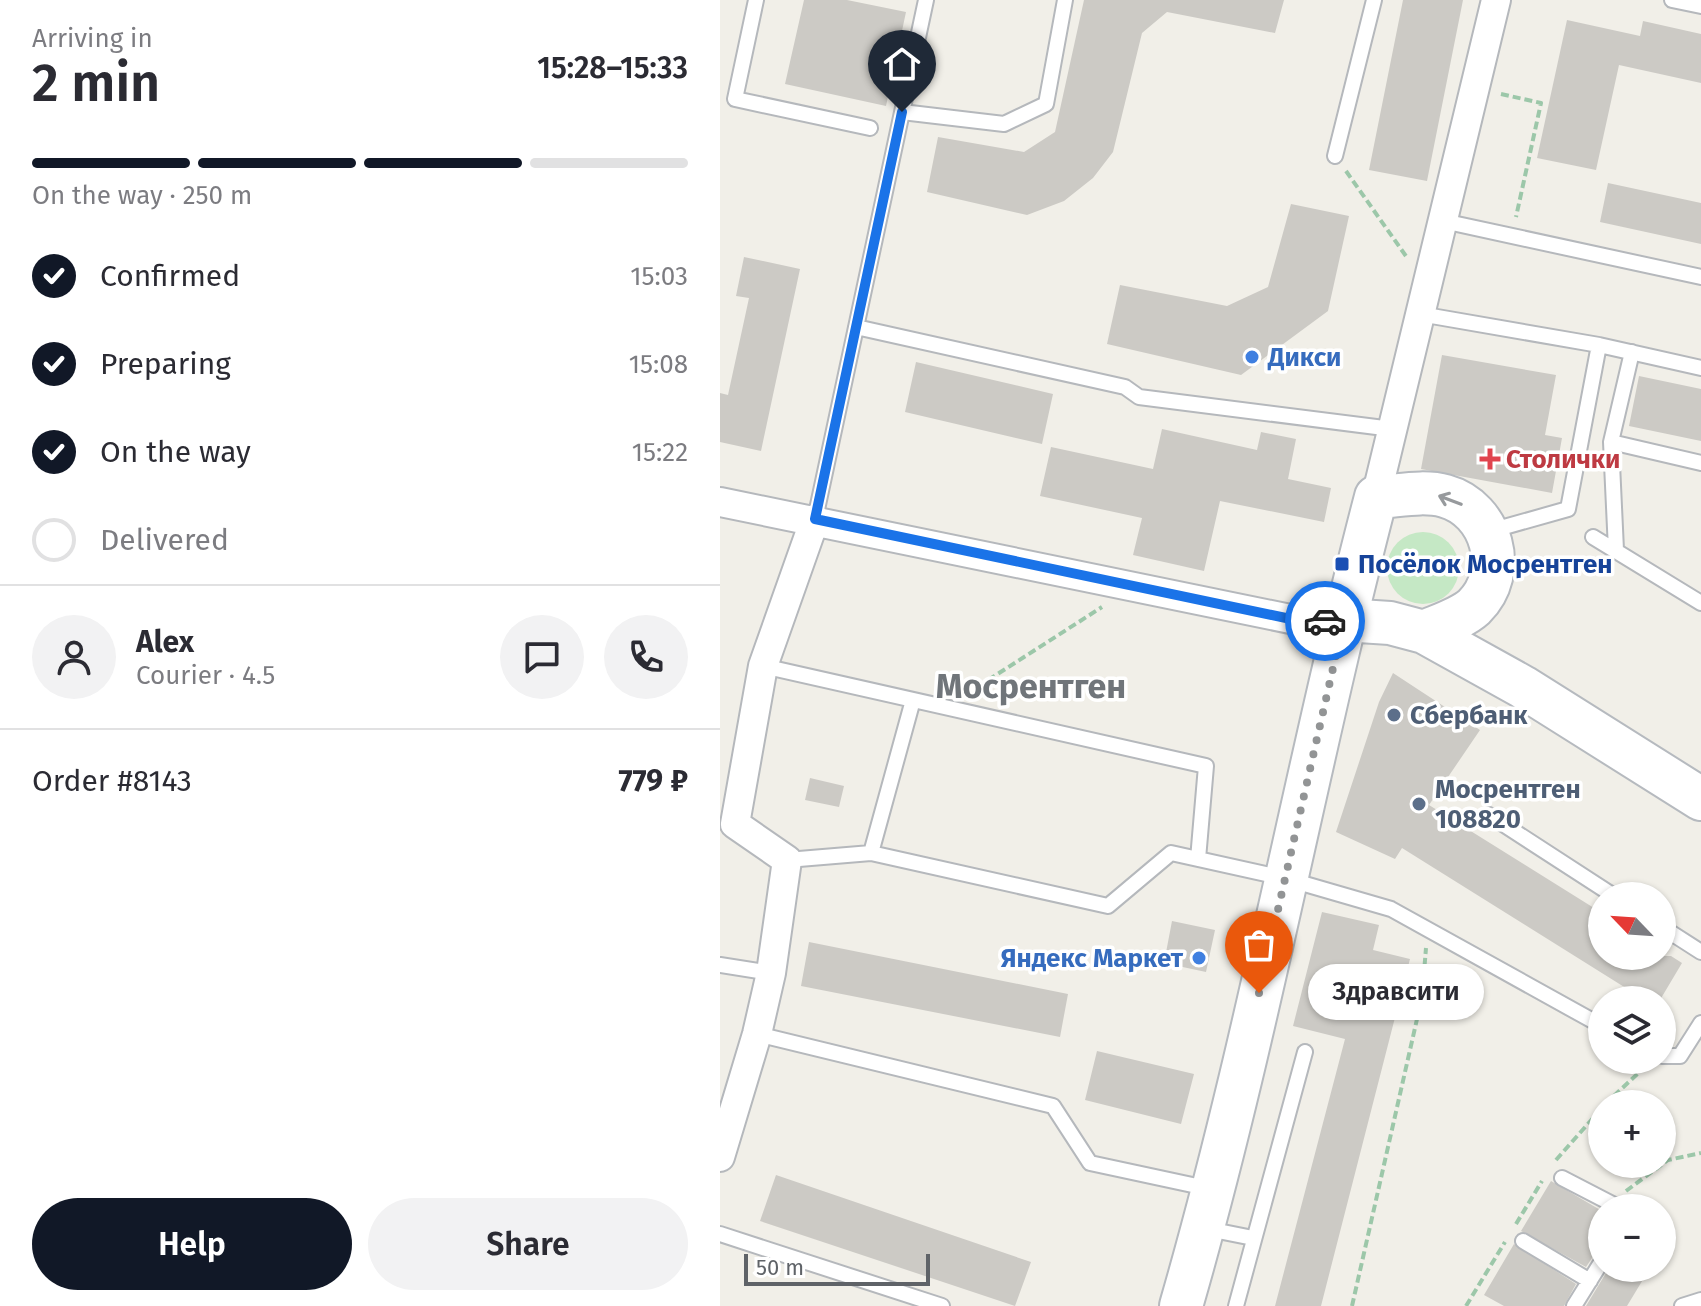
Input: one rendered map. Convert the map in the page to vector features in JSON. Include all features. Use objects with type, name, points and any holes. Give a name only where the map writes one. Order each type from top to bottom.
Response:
[{"type":"street","points":[[1181,1306],[1209,1209],[1344,620],[1496,0]]},
{"type":"street","points":[[1376,497],[1446,496],[1466,506],[1488,532],[1494,566],[1481,599],[1472,610],[1424,632]]},
{"type":"street","points":[[720,502],[815,519],[1305,622],[1344,620],[1390,623],[1424,632],[1523,687],[1701,799]]},
{"type":"street","points":[[722,1143],[757,1034],[771,973],[787,860],[727,824],[763,666],[815,519]]},
{"type":"lane","points":[[756,0],[735,99],[870,128]]},
{"type":"lane","points":[[815,519],[926,0]]},
{"type":"lane","points":[[902,112],[1004,124],[1046,104],[1065,0]]},
{"type":"lane","points":[[1335,156],[1374,0]]},
{"type":"lane","points":[[1672,0],[1701,6]]},
{"type":"lane","points":[[1443,221],[1701,277]]},
{"type":"lane","points":[[1420,314],[1599,345],[1701,368]]},
{"type":"lane","points":[[856,327],[1125,387],[1139,397],[1392,429]]},
{"type":"lane","points":[[1488,532],[1568,509],[1599,345]]},
{"type":"lane","points":[[1616,550],[1611,442],[1632,352]]},
{"type":"lane","points":[[1611,442],[1701,463]]},
{"type":"lane","points":[[1593,537],[1701,603]]},
{"type":"lane","points":[[763,666],[1206,766],[1198,859]]},
{"type":"lane","points":[[871,853],[913,700]]},
{"type":"lane","points":[[1489,815],[1592,882]]},
{"type":"lane","points":[[787,860],[871,853],[1108,906],[1171,853],[1284,878],[1391,909],[1588,1018]]},
{"type":"lane","points":[[1676,936],[1701,952]]},
{"type":"lane","points":[[720,965],[771,973]]},
{"type":"lane","points":[[1676,1056],[1680,1056],[1701,1023]]},
{"type":"lane","points":[[757,1034],[1053,1106],[1090,1163],[1209,1209],[1253,1238]]},
{"type":"lane","points":[[1236,1306],[1305,1052]]},
{"type":"lane","points":[[1562,1178],[1593,1194]]},
{"type":"lane","points":[[720,1234],[942,1306]]},
{"type":"lane","points":[[1523,1241],[1588,1280]]},
{"type":"lane","points":[[1574,1306],[1589,1282]]},
{"type":"lane","points":[[1682,1306],[1701,1300]]},
{"type":"path","points":[[1501,94],[1541,103],[1512,236]]},
{"type":"path","points":[[1335,156],[1427,285]]},
{"type":"path","points":[[946,708],[1117,597],[1140,587]]},
{"type":"path","points":[[1352,1306],[1422,997],[1427,929]]},
{"type":"path","points":[[1621,1090],[1638,1074]]},
{"type":"path","points":[[1554,1162],[1588,1124]]},
{"type":"path","points":[[1625,1192],[1668,1160],[1701,1153]]},
{"type":"path","points":[[1514,1227],[1546,1175]]},
{"type":"path","points":[[1466,1306],[1506,1240]]},
{"type":"green space","points":[[1423,532],[1443,538],[1453,548],[1459,568],[1453,588],[1443,598],[1423,604],[1403,598],[1393,588],[1387,568],[1393,548],[1403,538]]},
{"type":"building","points":[[804,0],[847,0],[906,12],[886,106],[785,84]]},
{"type":"building","points":[[1084,0],[1284,0],[1275,33],[1167,12],[1142,33],[1113,152],[1093,178],[1064,201],[1027,215],[927,192],[938,137],[1024,152],[1055,132]]},
{"type":"building","points":[[1403,0],[1463,0],[1427,181],[1369,170]]},
{"type":"building","points":[[1567,20],[1640,36],[1643,21],[1701,34],[1701,83],[1619,65],[1596,170],[1537,158]]},
{"type":"building","points":[[1608,183],[1701,203],[1701,244],[1600,222]]},
{"type":"building","points":[[1291,204],[1349,216],[1328,311],[1241,375],[1107,344],[1120,285],[1227,306],[1268,287]]},
{"type":"building","points":[[744,257],[800,269],[761,451],[720,442],[720,393],[728,395],[749,298],[736,296]]},
{"type":"building","points":[[1442,355],[1556,375],[1545,435],[1562,438],[1552,493],[1421,469]]},
{"type":"building","points":[[916,362],[1053,394],[1042,444],[905,412]]},
{"type":"building","points":[[1639,376],[1701,389],[1701,441],[1629,426]]},
{"type":"building","points":[[1162,429],[1257,450],[1261,432],[1296,439],[1288,479],[1331,488],[1324,522],[1220,501],[1204,571],[1133,555],[1142,518],[1040,496],[1051,447],[1153,469]]},
{"type":"building","points":[[1393,673],[1480,730],[1429,805],[1588,904],[1588,964],[1402,848],[1395,859],[1336,832],[1379,702]]},
{"type":"building","points":[[810,778],[844,786],[839,807],[805,800]]},
{"type":"building","points":[[1322,912],[1379,925],[1373,950],[1410,959],[1321,1306],[1275,1306],[1345,1039],[1293,1026]]},
{"type":"building","points":[[1172,921],[1215,930],[1206,972],[1164,963]]},
{"type":"building","points":[[809,942],[1068,994],[1060,1037],[801,986]]},
{"type":"building","points":[[1676,959],[1682,963],[1668,986],[1623,986],[1597,970],[1676,970]]},
{"type":"building","points":[[1097,1051],[1194,1074],[1181,1124],[1085,1100]]},
{"type":"building","points":[[776,1175],[1031,1262],[1015,1306],[760,1221]]},
{"type":"building","points":[[1551,1181],[1588,1203],[1588,1264],[1586,1267],[1521,1231]]},
{"type":"building","points":[[1514,1244],[1576,1284],[1564,1306],[1504,1306],[1484,1295]]},
{"type":"building","points":[[1601,1282],[1642,1282],[1627,1306],[1586,1306]]},
{"type":"way so far","points":[[1259,993],[1344,620],[1325,621]]},
{"type":"place","name":"Дикси","points":[[1252,357]]},
{"type":"place","name":"Столички","points":[[1490,459]]},
{"type":"place","name":"Посёлок Мосрентген","points":[[1342,564]]},
{"type":"place","name":"Сбербанк","points":[[1394,715]]},
{"type":"place","name":"Мосрентген 108820","points":[[1419,804]]},
{"type":"place","name":"Яндекс Маркет","points":[[1199,958]]},
{"type":"place","name":"Здравсити","points":[[1259,993]]},
{"type":"district","name":"Мосрентген","points":[[1031,686]]},
{"type":"route","points":[[902,112],[815,519],[1305,622],[1325,621]]}]
